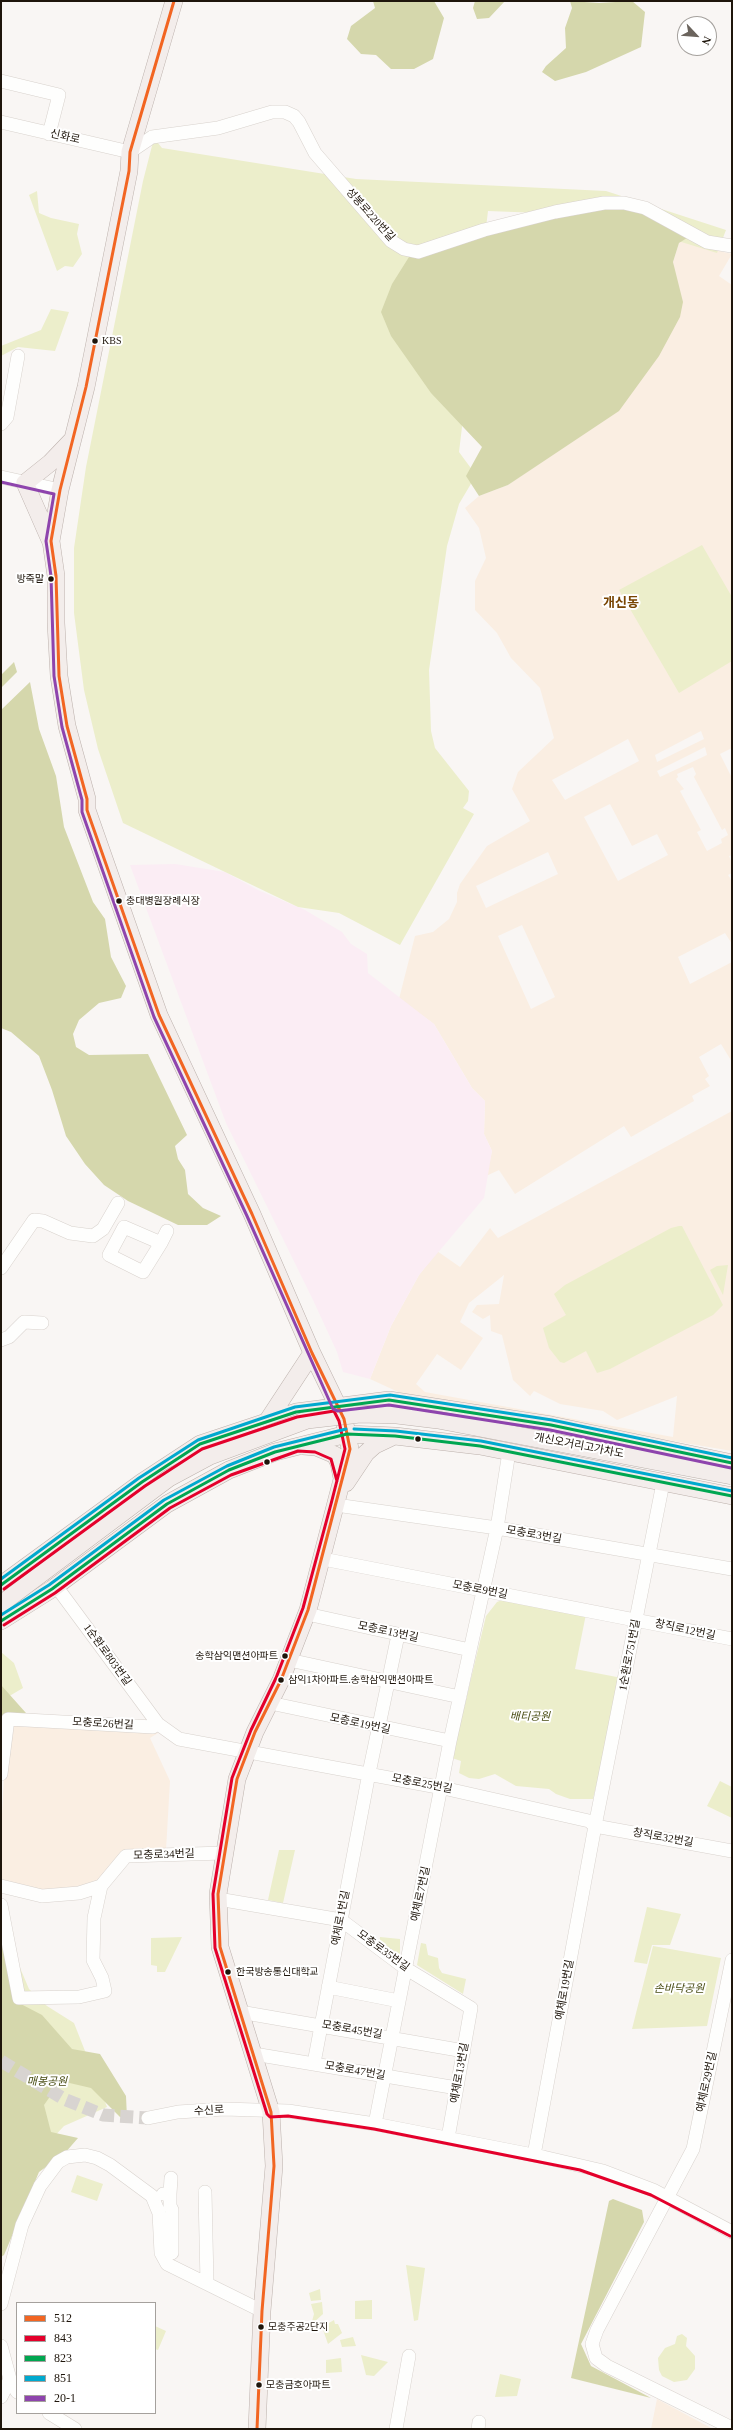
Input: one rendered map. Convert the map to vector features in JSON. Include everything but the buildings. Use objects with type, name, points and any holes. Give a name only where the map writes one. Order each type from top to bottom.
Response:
[{"type":"main road","points":[[51,541],[71,441],[86,387],[129,171],[130,152],[174,1]]},
{"type":"main road","points":[[71,441],[50,463],[25,483],[51,541],[56,576],[56,624],[59,676],[67,726],[87,799],[87,810],[159,1015],[252,1214],[312,1353],[344,1419],[350,1449],[323,1559],[306,1614],[289,1660],[248,1750],[237,1779],[224,1853],[218,1899],[220,1947],[229,1981],[254,2054],[271,2112],[274,2166],[262,2311],[257,2429]]},
{"type":"main road","points":[[268,1420],[312,1353]]},
{"type":"main road","points":[[1,1585],[142,1482],[200,1444],[268,1420],[296,1412],[389,1400],[552,1425],[732,1463]]},
{"type":"main road","name":"개신오거리고가차도","points":[[1,1604],[169,1478],[210,1456],[306,1420],[360,1414],[397,1415],[438,1420],[732,1476]]},
{"type":"main road","points":[[1,1622],[56,1586],[167,1504],[229,1470],[275,1452],[347,1434],[395,1436],[480,1446],[732,1496]]},
{"type":"main road","points":[[336,1505],[357,1465],[366,1453],[375,1444],[395,1436]]},
{"type":"main road","points":[[297,1446],[316,1447],[335,1455],[339,1463],[342,1480]]},
{"type":"street","points":[[1,82],[59,95],[49,134]]},
{"type":"street","name":"성봉로220번길","points":[[130,152],[158,135],[218,128],[272,112],[285,112],[294,116],[299,122],[315,153],[386,235],[404,249],[418,252],[484,230],[555,212],[604,203],[624,203],[645,208],[707,242],[732,246]]},
{"type":"street","name":"신화로","points":[[1,122],[130,152]]},
{"type":"street","points":[[1,424],[7,417],[18,356]]},
{"type":"street","points":[[1,477],[60,490]]},
{"type":"street","points":[[1,1268],[34,1220],[44,1220],[70,1233],[93,1236],[103,1229],[118,1203]]},
{"type":"street","points":[[161,1243],[167,1231]]},
{"type":"street","points":[[1,1340],[9,1337],[24,1322],[42,1323]]},
{"type":"street","points":[[443,1788],[450,1742],[497,1528],[509,1452]]},
{"type":"street","name":"1순환로751번길","points":[[595,1826],[663,1483]]},
{"type":"street","name":"모충로3번길","points":[[336,1505],[497,1528],[732,1569]]},
{"type":"street","name":"모충로9번길","points":[[323,1559],[637,1620]]},
{"type":"street","name":"1순환로803번길","points":[[56,1586],[158,1724]]},
{"type":"street","name":"모충로13번길","points":[[306,1614],[470,1650]]},
{"type":"street","name":"창직로12번길","points":[[637,1620],[732,1639]]},
{"type":"street","name":"예체로1번길","points":[[314,2063],[369,1773],[398,1635]]},
{"type":"street","points":[[289,1660],[305,1665],[388,1680],[460,1697]]},
{"type":"street","name":"모충로19번길","points":[[270,1703],[378,1728],[450,1742]]},
{"type":"street","name":"모충로26번길","points":[[1,1774],[8,1719],[153,1727],[158,1724]]},
{"type":"street","points":[[158,1724],[179,1739],[248,1750]]},
{"type":"street","name":"모충로25번길","points":[[248,1750],[443,1788],[589,1821],[595,1826]]},
{"type":"street","name":"예체로7번길","points":[[375,2124],[391,2037],[443,1788]]},
{"type":"street","name":"창직로32번길","points":[[595,1826],[732,1851]]},
{"type":"street","name":"예체로19번길","points":[[534,2155],[595,1826]]},
{"type":"street","name":"모충로34번길","points":[[101,1886],[126,1856],[224,1853]]},
{"type":"street","points":[[1,1886],[42,1896],[79,1893],[101,1886],[94,1918],[93,1960],[102,1978],[105,1991],[79,1997],[19,1998],[1,1905]]},
{"type":"street","name":"모충로35번길","points":[[218,1899],[341,1920],[405,1968],[471,2008]]},
{"type":"street","name":"예체로29번길","points":[[732,1960],[693,2149],[597,2330],[592,2344],[596,2358],[607,2366],[732,2428]]},
{"type":"street","points":[[328,1987],[399,2001]]},
{"type":"street","name":"예체로13번길","points":[[448,2138],[471,2008]]},
{"type":"street","name":"모충로45번길","points":[[240,2012],[391,2037],[464,2051]]},
{"type":"street","name":"모충로47번길","points":[[254,2054],[457,2088]]},
{"type":"street","name":"수신로","points":[[148,2118],[178,2112],[224,2109],[271,2112],[288,2110],[375,2124],[448,2138],[534,2155],[603,2171],[653,2190],[732,2232]]},
{"type":"street","points":[[1,2304],[22,2225],[40,2186],[58,2162],[74,2155],[97,2158],[110,2165],[155,2200],[159,2213],[163,2259],[167,2264],[262,2311]]},
{"type":"street","points":[[171,2178],[170,2206],[172,2210],[172,2253]]},
{"type":"street","points":[[205,2192],[206,2283]]},
{"type":"street","points":[[155,2200],[161,2194],[170,2194]]},
{"type":"street","points":[[1,2346],[10,2379],[16,2390]]},
{"type":"street","points":[[396,2429],[409,2356]]},
{"type":"street","points":[[1,2397],[10,2379]]},
{"type":"street","points":[[51,2414],[75,2429]]},
{"type":"shaded area","points":[[690,236],[715,250],[732,254],[719,276],[732,285],[732,748],[720,754],[732,778],[732,855],[729,856],[732,863],[732,873],[728,875],[732,881],[732,944],[725,933],[678,957],[690,984],[732,962],[732,1062],[721,1044],[699,1057],[709,1076],[705,1079],[710,1086],[692,1096],[694,1101],[631,1137],[624,1126],[515,1194],[499,1170],[486,1176],[492,1151],[484,1134],[485,1101],[472,1088],[434,1024],[399,999],[415,936],[433,932],[449,919],[457,902],[457,893],[460,884],[487,846],[530,821],[512,789],[518,772],[554,738],[540,688],[511,658],[497,633],[475,610],[475,581],[486,558],[479,528],[465,508],[479,496],[508,485],[546,458],[675,276],[673,262],[679,243]],"holes":[[[701,731],[704,739],[657,762],[655,755]],[[628,739],[639,761],[565,800],[552,780]],[[705,747],[707,755],[660,777],[657,771]],[[693,767],[696,774],[694,777],[722,830],[725,828],[728,835],[721,839],[722,843],[707,851],[697,832],[701,830],[680,791],[684,789],[676,779],[678,777],[677,774]],[[610,804],[632,846],[657,834],[668,855],[618,881],[584,817]],[[548,852],[558,874],[486,908],[476,886]],[[522,925],[555,997],[531,1009],[498,936]]]},
{"type":"shaded area","points":[[175,864],[225,872],[258,890],[305,910],[342,932],[351,944],[367,954],[368,973],[434,1024],[472,1088],[485,1101],[484,1134],[492,1151],[484,1198],[419,1275],[391,1326],[370,1379],[343,1372],[337,1352],[313,1300],[226,1123],[130,865]]},
{"type":"shaded area","points":[[732,1111],[732,1451],[407,1396],[370,1379],[391,1326],[419,1275],[437,1251],[460,1267],[490,1228],[498,1238]],"holes":[[[504,1275],[499,1304],[477,1305],[472,1312],[483,1319],[490,1315],[491,1331],[502,1335],[513,1380],[530,1396],[534,1391],[560,1404],[603,1411],[617,1420],[677,1396],[673,1437],[425,1392],[416,1384],[437,1354],[461,1370],[483,1338],[460,1322],[469,1303]]]},
{"type":"shaded area","points":[[13,1723],[158,1733],[150,1738],[170,1781],[166,1850],[124,1854],[98,1882],[71,1889],[42,1894],[8,1885],[1,1879],[2,1814],[4,1775]]},
{"type":"shaded area","points":[[657,2399],[713,2429],[651,2429]]},
{"type":"green space","points":[[373,1],[434,1],[444,18],[433,59],[414,69],[391,69],[376,55],[361,54],[347,39],[351,26],[375,8]]},
{"type":"green space","points":[[475,1],[505,1],[489,18],[477,19],[473,8]]},
{"type":"green space","points":[[570,1],[599,3],[632,1],[645,12],[641,47],[586,72],[555,81],[542,72],[546,66],[566,48],[565,28],[572,8]]},
{"type":"green space","points":[[154,138],[162,148],[356,179],[606,191],[726,230],[717,253],[594,215],[488,211],[459,452],[473,471],[472,482],[459,504],[447,546],[429,670],[431,731],[435,748],[469,791],[468,801],[463,808],[474,814],[400,945],[339,913],[298,907],[123,823],[98,749],[84,690],[74,613],[74,548],[86,467],[143,181]]},
{"type":"green space","points":[[37,191],[39,213],[51,218],[79,224],[77,234],[82,254],[73,267],[65,266],[57,271],[29,195]]},
{"type":"green space","points":[[614,203],[657,214],[690,236],[679,243],[673,262],[683,302],[680,317],[659,356],[619,411],[508,485],[479,496],[466,476],[482,447],[431,393],[391,336],[381,312],[392,284],[409,257],[512,223]]},
{"type":"green space","points":[[51,309],[69,312],[55,351],[18,347],[1,356],[1,346],[41,330]]},
{"type":"green space","points":[[702,545],[732,597],[732,661],[679,693],[619,590]]},
{"type":"green space","points":[[14,662],[17,672],[1,688],[1,675]]},
{"type":"green space","points":[[30,682],[39,729],[56,776],[64,827],[93,902],[105,919],[111,957],[126,986],[121,998],[99,1003],[79,1020],[73,1034],[76,1047],[89,1055],[148,1054],[187,1135],[175,1146],[178,1159],[185,1170],[188,1194],[203,1208],[221,1216],[207,1225],[178,1225],[128,1201],[104,1185],[85,1164],[66,1136],[52,1090],[39,1056],[11,1032],[1,1028],[1,710]]},
{"type":"green space","points":[[682,1226],[723,1305],[713,1315],[610,1369],[597,1373],[586,1351],[564,1363],[560,1362],[549,1348],[543,1328],[566,1315],[554,1294],[565,1285],[671,1228]]},
{"type":"green space","points":[[728,1265],[723,1295],[710,1270],[717,1266]]},
{"type":"green space","name":"배티공원","points":[[502,1600],[586,1614],[575,1669],[622,1678],[593,1799],[570,1799],[556,1794],[549,1789],[516,1786],[495,1774],[479,1779],[469,1778],[459,1773],[461,1761],[452,1758],[486,1616],[497,1602]]},
{"type":"green space","points":[[1,1652],[14,1663],[23,1688],[6,1698],[1,1727]]},
{"type":"green space","points":[[1,1685],[26,1713],[6,1715],[1,1748]]},
{"type":"green space","points":[[720,1781],[732,1787],[732,1818],[707,1806]]},
{"type":"green space","points":[[279,1850],[295,1850],[283,1903],[268,1900]]},
{"type":"green space","points":[[647,1907],[681,1914],[670,1945],[652,1945],[647,1964],[634,1962]]},
{"type":"green space","name":"매봉공원","points":[[1,1923],[29,1989],[47,2006],[74,2023],[107,2107],[64,2126],[36,2156],[1,2237]]},
{"type":"green space","points":[[182,1937],[165,1972],[157,1972],[157,1966],[151,1965],[151,1938]]},
{"type":"green space","points":[[380,1937],[400,1939],[400,1954],[392,1954],[379,1944]]},
{"type":"green space","name":"매봉공원","points":[[1,1941],[6,1947],[17,2002],[42,2015],[72,2049],[100,2054],[126,2096],[127,2118],[120,2117],[91,2088],[61,2081],[44,2105],[51,2132],[78,2138],[65,2153],[39,2172],[4,2255],[1,2257]]},
{"type":"green space","points":[[421,1943],[426,1944],[428,1955],[438,1958],[439,1968],[442,1973],[466,1979],[463,1994],[417,1965]]},
{"type":"green space","name":"손바닥공원","points":[[653,1946],[721,1958],[707,2026],[632,2029]]},
{"type":"green space","points":[[77,2175],[103,2184],[97,2201],[71,2192]]},
{"type":"green space","points":[[613,2199],[642,2210],[644,2222],[581,2344],[591,2366],[651,2398],[571,2378],[609,2201]]},
{"type":"green space","points":[[406,2265],[425,2268],[418,2320],[414,2321]]},
{"type":"green space","points":[[320,2289],[321,2300],[311,2301],[309,2293]]},
{"type":"green space","points":[[372,2300],[372,2319],[355,2319],[355,2301]]},
{"type":"green space","points":[[322,2302],[323,2314],[311,2325],[314,2314],[311,2304]]},
{"type":"green space","points":[[334,2320],[335,2324],[338,2324],[342,2333],[328,2344],[322,2327]]},
{"type":"green space","points":[[156,2326],[166,2331],[158,2350],[156,2349]]},
{"type":"green space","points":[[682,2334],[687,2338],[686,2346],[695,2356],[695,2369],[687,2380],[674,2382],[662,2376],[659,2370],[658,2358],[665,2348],[675,2344],[677,2336]]},
{"type":"green space","points":[[353,2337],[356,2346],[342,2347],[340,2340]]},
{"type":"green space","points":[[361,2355],[388,2362],[374,2376],[366,2375]]},
{"type":"green space","points":[[341,2358],[342,2372],[326,2373],[326,2360]]},
{"type":"green space","points":[[500,2374],[521,2379],[517,2396],[495,2397]]},
{"type":"tunnel","points":[[1,2061],[64,2099],[103,2115],[148,2118]]},
{"type":"transit line","name":"512","points":[[174,1],[130,152],[129,171],[86,387],[60,490],[51,541],[56,576],[59,676],[67,726],[87,799],[87,810],[159,1015],[252,1214],[312,1353],[344,1419],[350,1449],[308,1610],[281,1680],[255,1732],[237,1779],[218,1894],[220,1947],[271,2112],[274,2166],[262,2311],[257,2429]]},
{"type":"transit line","name":"20-1","points":[[1,482],[54,494],[46,541],[51,576],[54,676],[62,727],[82,800],[82,812],[154,1017],[247,1216],[333,1409],[338,1411],[389,1405],[550,1430],[731,1468]]},
{"type":"transit line","name":"851","points":[[1,1579],[139,1478],[198,1440],[295,1407],[390,1395],[552,1420],[732,1458]]},
{"type":"transit line","name":"823","points":[[1,1585],[142,1482],[200,1444],[296,1412],[389,1400],[551,1425],[732,1463]]},
{"type":"transit line","name":"843","points":[[4,1589],[145,1486],[202,1449],[297,1417],[334,1411],[339,1421],[345,1449],[303,1608],[276,1678],[251,1730],[232,1778],[213,1894],[215,1948],[267,2114],[270,2117],[288,2116],[374,2129],[580,2170],[651,2195],[730,2236]]},
{"type":"transit line","name":"851","points":[[1,1615],[49,1585],[164,1500],[227,1466],[274,1447],[346,1429]]},
{"type":"transit line","name":"851","points":[[354,1429],[396,1431],[481,1441],[732,1491]]},
{"type":"transit line","name":"823","points":[[1,1621],[52,1589],[167,1504],[229,1470],[275,1452],[347,1434],[395,1436],[480,1446],[732,1496]]},
{"type":"transit line","name":"843","points":[[4,1625],[55,1593],[170,1508],[231,1475],[298,1451],[315,1452],[331,1459],[337,1481]]},
{"type":"place","name":"KBS","points":[[95,341]]},
{"type":"place","name":"방죽말","points":[[51,579]]},
{"type":"place","name":"충대병원장례식장","points":[[119,901]]},
{"type":"place","name":"송학삼익맨션아파트","points":[[285,1656]]},
{"type":"place","name":"삼익1차아파트.송학삼익맨션아파트","points":[[281,1680]]},
{"type":"place","name":"한국방송통신대학교","points":[[228,1972]]},
{"type":"place","name":"모충주공2단지","points":[[261,2327]]},
{"type":"place","name":"모충금호아파트","points":[[259,2385]]},
{"type":"district","name":"개신동","points":[[621,604]]}]
